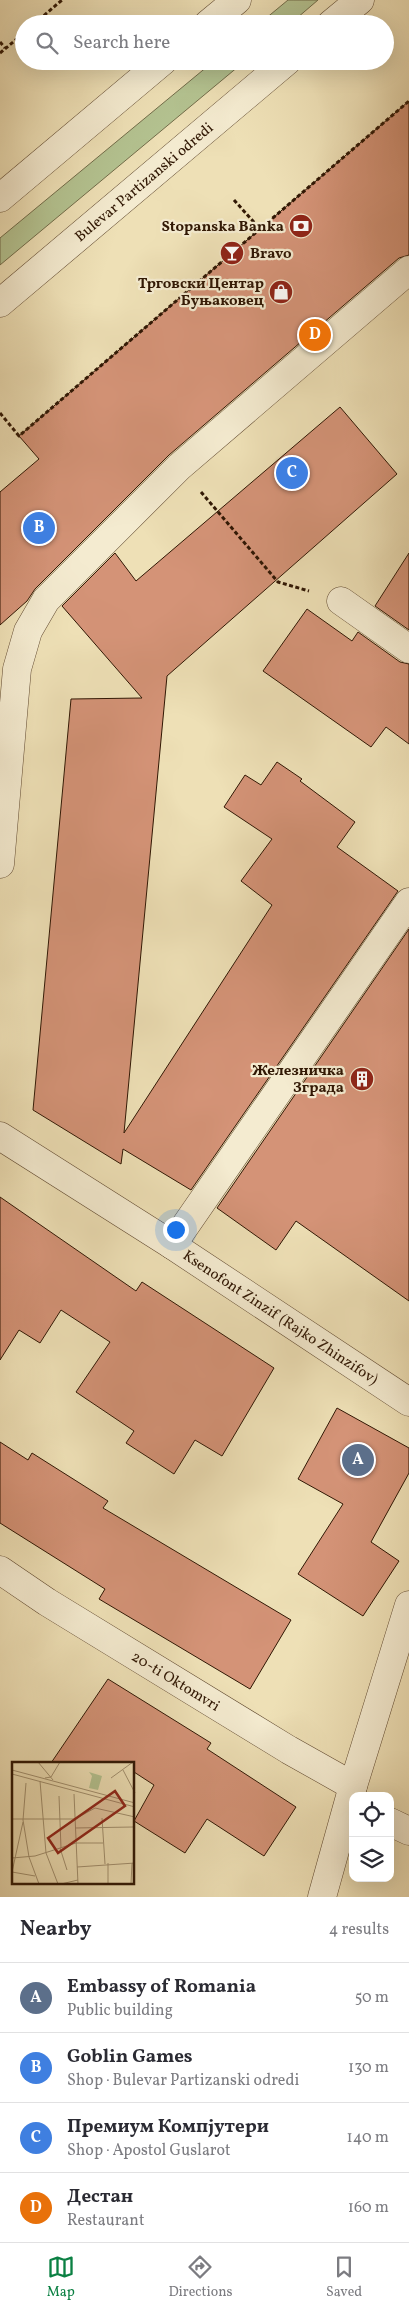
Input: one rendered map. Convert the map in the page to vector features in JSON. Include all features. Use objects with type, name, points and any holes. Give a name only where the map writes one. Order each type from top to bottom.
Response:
[{"type":"street","points":[[218,15],[236,0]]},
{"type":"street","points":[[342,15],[360,0]]},
{"type":"street","points":[[0,198],[152,70]]},
{"type":"street","name":"Bulevar Partizanski odredi","points":[[0,303],[276,70]]},
{"type":"street","points":[[0,864],[17,668],[28,631],[46,600],[179,467],[409,270]]},
{"type":"street","points":[[341,601],[409,649]]},
{"type":"street","points":[[172,1245],[409,902]]},
{"type":"street","name":"Ksenofont Zinzif (Rajko Zhinzifov)","points":[[0,1136],[172,1245],[409,1402]]},
{"type":"street","name":"20-ti Oktomvri","points":[[0,1570],[47,1602],[289,1750],[349,1796]]},
{"type":"street","points":[[354,1792],[409,1605]]},
{"type":"street","points":[[322,1897],[349,1808]]},
{"type":"street","points":[[394,1824],[409,1830]]},
{"type":"path","points":[[44,15],[62,0]]},
{"type":"path","points":[[0,53],[15,40]]},
{"type":"path","points":[[0,42],[5,48]]},
{"type":"path","points":[[0,413],[19,436],[409,101]]},
{"type":"path","points":[[234,200],[260,230]]},
{"type":"path","points":[[179,467],[278,582],[341,601]]},
{"type":"green space","points":[[288,0],[318,0],[300,15],[270,15]]},
{"type":"green space","points":[[203,70],[234,70],[0,265],[0,238]]},
{"type":"building","name":"Трговски Центар Буњаковец","points":[[409,101],[409,255],[399,258],[169,455],[35,589],[27,601],[0,625],[0,492],[39,459],[19,436]]},
{"type":"building","points":[[340,407],[397,474],[167,676],[124,1133],[272,905],[241,881],[272,839],[224,807],[245,775],[261,785],[277,762],[302,779],[300,781],[355,822],[337,847],[398,891],[191,1190],[123,1149],[121,1164],[33,1110],[71,699],[142,698],[62,606],[115,553],[136,581]]},
{"type":"building","points":[[409,553],[409,630],[375,606]]},
{"type":"building","points":[[307,609],[352,641],[358,632],[400,662],[409,664],[409,744],[386,727],[371,747],[263,671]]},
{"type":"building","name":"Железничка Зграда","points":[[409,929],[409,1301],[296,1221],[276,1250],[217,1208]]},
{"type":"building","points":[[0,1197],[136,1291],[142,1282],[274,1368],[222,1456],[195,1440],[174,1474],[126,1443],[134,1431],[76,1392],[110,1342],[61,1310],[40,1343],[19,1330],[0,1360]]},
{"type":"building","points":[[337,1408],[409,1448],[409,1473],[371,1542],[399,1561],[363,1616],[298,1574],[343,1504],[298,1479]]},
{"type":"building","points":[[0,1442],[28,1460],[32,1453],[108,1501],[103,1508],[291,1620],[250,1689],[99,1599],[105,1589],[0,1523]]},
{"type":"building","points":[[108,1679],[211,1743],[207,1749],[296,1807],[264,1856],[207,1819],[185,1853],[135,1822],[154,1785],[135,1773],[135,1762],[52,1762]]},
{"type":"place","name":"Stopanska Banka","points":[[301,226]]},
{"type":"place","name":"Bravo","points":[[232,253]]},
{"type":"place","name":"Трговски Центар Буњаковец","points":[[281,292]]},
{"type":"place","name":"Дестан","points":[[315,335]]},
{"type":"place","name":"Премиум Компјутери","points":[[292,473]]},
{"type":"place","name":"Goblin Games","points":[[39,528]]},
{"type":"place","name":"Железничка Зграда","points":[[362,1079]]},
{"type":"place","name":"Embassy of Romania","points":[[358,1460]]}]
